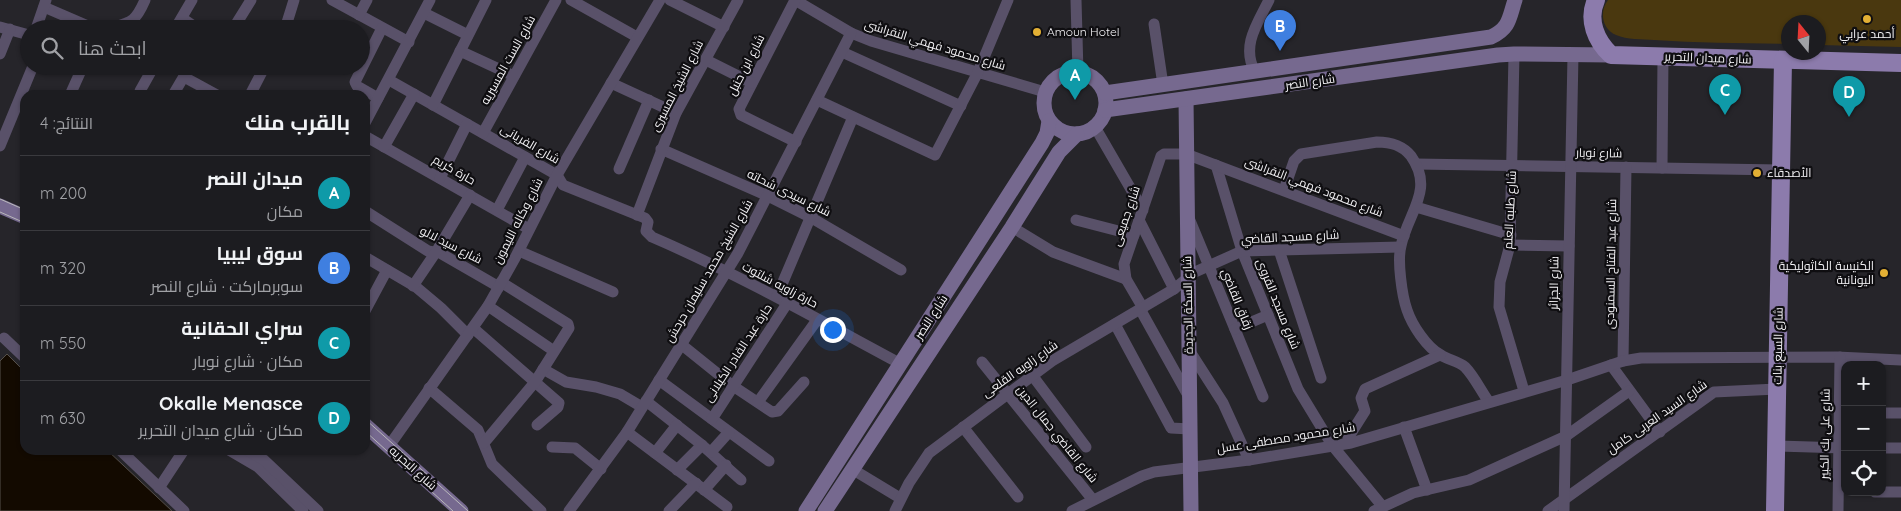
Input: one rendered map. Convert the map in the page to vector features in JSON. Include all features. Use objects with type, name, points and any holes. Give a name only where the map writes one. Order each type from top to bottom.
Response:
[{"type":"main road","name":"شارع النصر","points":[[1105,93],[1490,37],[1508,24],[1515,0]]},
{"type":"main road","points":[[1596,0],[1593,20],[1595,34],[1600,45],[1611,56]]},
{"type":"main road","name":"شارع النصر","points":[[1105,110],[1514,54]]},
{"type":"main road","name":"شارع ميدان التحرير","points":[[1514,54],[1781,60]]},
{"type":"main road","name":"شارع ميدان التحرير","points":[[1783,60],[1901,63]]},
{"type":"main road","name":"شارع السبع بنات","points":[[1775,511],[1783,60]]},
{"type":"main road","points":[[1078,72],[1094,78],[1100,85],[1105,93],[1105,110],[1094,127],[1086,132],[1077,134],[1061,131],[1049,121],[1044,107],[1045,92],[1050,83],[1067,73],[1078,72]]},
{"type":"main road","name":"شارع السكة الجديدة","points":[[1186,99],[1191,511]]},
{"type":"main road","name":"شارع النصر","points":[[806,511],[1042,144],[1049,121]]},
{"type":"main road","name":"شارع النصر","points":[[825,511],[1012,227],[1058,152],[1077,134]]},
{"type":"main road","points":[[0,206],[20,216]]},
{"type":"main road","name":"شارع البحريه","points":[[370,430],[461,511]]},
{"type":"street","points":[[131,20],[138,14],[145,0]]},
{"type":"street","points":[[185,20],[182,18],[192,0]]},
{"type":"street","points":[[239,20],[251,0]]},
{"type":"street","points":[[332,0],[368,20]]},
{"type":"street","points":[[359,15],[367,0]]},
{"type":"street","points":[[370,113],[430,0]]},
{"type":"street","points":[[433,105],[486,0]]},
{"type":"street","name":"شارع الست المسيريه","points":[[483,133],[556,0]]},
{"type":"street","points":[[571,0],[637,37]]},
{"type":"street","name":"شارع وكاله الليمون","points":[[388,446],[488,306],[519,251],[557,175],[660,0]]},
{"type":"street","points":[[670,0],[724,27]]},
{"type":"street","name":"شارع الشيخ المسيرى","points":[[637,215],[676,113],[738,0]]},
{"type":"street","name":"شارع محمود فهمي النقراشى","points":[[795,0],[851,33],[871,41],[1045,92]]},
{"type":"street","name":"شارع ابن حنبل","points":[[795,0],[738,109],[740,114],[796,142]]},
{"type":"street","points":[[817,100],[935,155],[978,72],[1008,0]]},
{"type":"street","points":[[1076,0],[1078,72]]},
{"type":"street","points":[[1255,72],[1248,54],[1249,44],[1269,0]]},
{"type":"street","points":[[286,20],[289,2]]},
{"type":"street","points":[[39,20],[45,3],[78,20]]},
{"type":"street","points":[[424,12],[468,35]]},
{"type":"street","points":[[370,21],[409,42]]},
{"type":"street","points":[[1154,24],[1163,85]]},
{"type":"street","points":[[0,54],[5,28],[20,32]]},
{"type":"street","points":[[370,52],[382,28]]},
{"type":"street","name":"شارع الشيخ محمد سليمان حرحش","points":[[569,511],[627,432],[727,272],[851,33]]},
{"type":"street","points":[[460,51],[514,76]]},
{"type":"street","points":[[842,52],[961,106]]},
{"type":"street","name":"شارع طلبه العلم","points":[[1514,54],[1510,240],[1500,282],[1499,307],[1524,391]]},
{"type":"street","name":"شارع الجزائر","points":[[1564,506],[1573,54]]},
{"type":"street","points":[[1662,168],[1663,56]]},
{"type":"street","points":[[706,60],[752,83]]},
{"type":"street","points":[[23,90],[29,75]]},
{"type":"street","points":[[74,90],[80,75]]},
{"type":"street","points":[[141,90],[149,75]]},
{"type":"street","points":[[256,90],[262,75]]},
{"type":"street","points":[[358,75],[355,82],[356,86],[363,90]]},
{"type":"street","points":[[176,90],[184,77],[208,90]]},
{"type":"street","name":"شارع الفريانى","points":[[389,80],[557,175],[563,185],[637,215]]},
{"type":"street","points":[[611,83],[676,113]]},
{"type":"street","points":[[370,94],[378,98]]},
{"type":"street","points":[[384,147],[414,94]]},
{"type":"street","points":[[0,145],[20,97]]},
{"type":"street","points":[[619,169],[649,100]]},
{"type":"street","points":[[777,296],[853,117]]},
{"type":"street","points":[[440,178],[467,124]]},
{"type":"street","points":[[1094,127],[1141,215],[1174,289]]},
{"type":"street","name":"حارة كريم","points":[[370,139],[529,229]]},
{"type":"street","points":[[1284,190],[1294,161],[1301,154],[1377,142],[1388,142],[1406,150],[1416,164],[1421,178],[1421,191],[1400,247],[1402,284],[1407,310],[1419,334],[1440,355],[1465,367],[1489,402]]},
{"type":"street","name":"شارع سيدى شحاته","points":[[661,149],[768,196],[810,217],[901,270]]},
{"type":"street","name":"شارع محمود فهمي النقراشى","points":[[1186,154],[1404,236]]},
{"type":"street","name":"شارع جميعى","points":[[1126,280],[1124,264],[1161,156],[1186,154]]},
{"type":"street","points":[[497,210],[525,157]]},
{"type":"street","name":"شارع نوبار","points":[[1416,164],[1781,170]]},
{"type":"street","name":"شارع مسجد القروى","points":[[1216,165],[1242,251],[1298,389],[1332,446],[1379,509]]},
{"type":"street","name":"شارع عبد الفتاح السمنودى","points":[[1623,361],[1626,167]]},
{"type":"street","points":[[413,286],[470,196]]},
{"type":"street","points":[[1416,207],[1510,240],[1569,246]]},
{"type":"street","name":"زقاق القاضي","points":[[1187,212],[1263,397]]},
{"type":"street","name":"شارع سيد لالو","points":[[370,214],[428,251],[440,252],[568,324],[568,330],[554,351]]},
{"type":"street","points":[[637,215],[647,220],[646,231],[652,237],[727,272]]},
{"type":"street","points":[[1076,220],[1134,236]]},
{"type":"street","points":[[1012,227],[1053,252],[1126,280],[1189,397]]},
{"type":"street","name":"شارع مسجد القاضي","points":[[1188,278],[1195,272],[1242,251],[1400,247]]},
{"type":"street","points":[[1278,250],[1321,378]]},
{"type":"street","points":[[519,251],[613,292]]},
{"type":"street","points":[[370,260],[413,286],[535,382],[559,405],[537,425]]},
{"type":"street","points":[[370,302],[387,270]]},
{"type":"street","name":"حارة زاويه شلتوت","points":[[727,272],[777,296],[817,320],[901,364]]},
{"type":"street","name":"شارع زاويه القلعى","points":[[895,511],[900,498],[920,464],[929,453],[1052,361],[1174,289],[1188,278]]},
{"type":"street","name":"حارة عبد القادر الكيلانى","points":[[712,419],[788,302]]},
{"type":"street","points":[[484,443],[535,382],[554,351],[488,306]]},
{"type":"street","points":[[1235,330],[1268,315]]},
{"type":"street","points":[[758,402],[817,320]]},
{"type":"street","points":[[1115,324],[1171,428],[1190,429]]},
{"type":"street","points":[[2,337],[20,342]]},
{"type":"street","points":[[2,337],[20,353]]},
{"type":"street","points":[[682,344],[733,386],[776,412],[804,382]]},
{"type":"street","points":[[1189,350],[1223,403],[1249,460]]},
{"type":"street","points":[[1348,443],[1348,438],[1364,414],[1365,408],[1361,398],[1365,389],[1440,355]]},
{"type":"street","name":"شارع محمود مصطفى عسل","points":[[1072,511],[1092,505],[1142,476],[1154,472],[1249,460],[1348,443],[1567,380],[1623,361],[1640,358],[1778,357],[1901,360]]},
{"type":"street","name":"شارع على بك الكبير","points":[[1840,358],[1842,406]]},
{"type":"street","name":"شارع القاضي جمال الدين","points":[[982,362],[1092,505]]},
{"type":"street","points":[[1611,365],[1660,432]]},
{"type":"street","points":[[543,368],[566,382],[596,387],[644,404],[677,425],[726,465],[741,480]]},
{"type":"street","points":[[1032,375],[1086,447]]},
{"type":"street","points":[[659,380],[768,461]]},
{"type":"street","points":[[429,388],[478,430],[484,443],[486,454],[492,464],[541,511]]},
{"type":"street","name":"شارع السيد العربى كامل","points":[[1548,511],[1564,506],[1660,432],[1716,392],[1777,389]]},
{"type":"street","points":[[1379,509],[1408,495],[1469,480],[1566,436],[1629,391]]},
{"type":"street","points":[[1886,413],[1901,413]]},
{"type":"street","points":[[655,453],[677,425]]},
{"type":"street","points":[[963,427],[1018,497]]},
{"type":"street","points":[[1404,427],[1427,490]]},
{"type":"street","points":[[627,432],[727,507]]},
{"type":"street","points":[[677,470],[729,432]]},
{"type":"street","points":[[1776,446],[1841,447]]},
{"type":"street","points":[[552,447],[575,448],[601,469]]},
{"type":"street","points":[[1886,448],[1901,448]]},
{"type":"street","points":[[125,455],[184,511]]},
{"type":"street","points":[[160,488],[181,455]]},
{"type":"street","points":[[238,455],[258,467],[303,511]]},
{"type":"street","points":[[256,455],[264,460],[318,511]]},
{"type":"street","points":[[669,511],[726,465]]},
{"type":"street","points":[[852,468],[900,498]]},
{"type":"street","name":"شارع على بك الكبير","points":[[1838,511],[1841,492]]},
{"type":"street","points":[[1886,492],[1901,492]]},
{"type":"shaded area","points":[[1608,0],[1901,0],[1901,47],[1826,45],[1826,15],[1781,15],[1781,44],[1688,42],[1625,38],[1616,35],[1608,29],[1603,20],[1605,5]]},
{"type":"shaded area","points":[[7,354],[20,367],[20,455],[112,455],[172,511],[0,511],[0,361]]},
{"type":"tram line","points":[[0,199],[20,208]]},
{"type":"tram line","points":[[0,212],[20,221]]},
{"type":"tram line","points":[[370,423],[468,511]]},
{"type":"tram line","points":[[370,436],[453,511]]},
{"type":"place","name":"أحمد عرابي","points":[[1867,19]]},
{"type":"place","name":"Amoun Hotel","points":[[1037,32]]},
{"type":"place","name":"سوق ليبيا","points":[[1280,51]]},
{"type":"place","name":"ميدان النصر","points":[[1075,100]]},
{"type":"place","name":"سراي الحقانية","points":[[1725,115]]},
{"type":"place","name":"Okalle Menasce","points":[[1849,117]]},
{"type":"place","name":"الأصدقاء","points":[[1757,173]]},
{"type":"place","name":"الكنيسة الكاثوليكية اليونانية","points":[[1884,273]]}]
